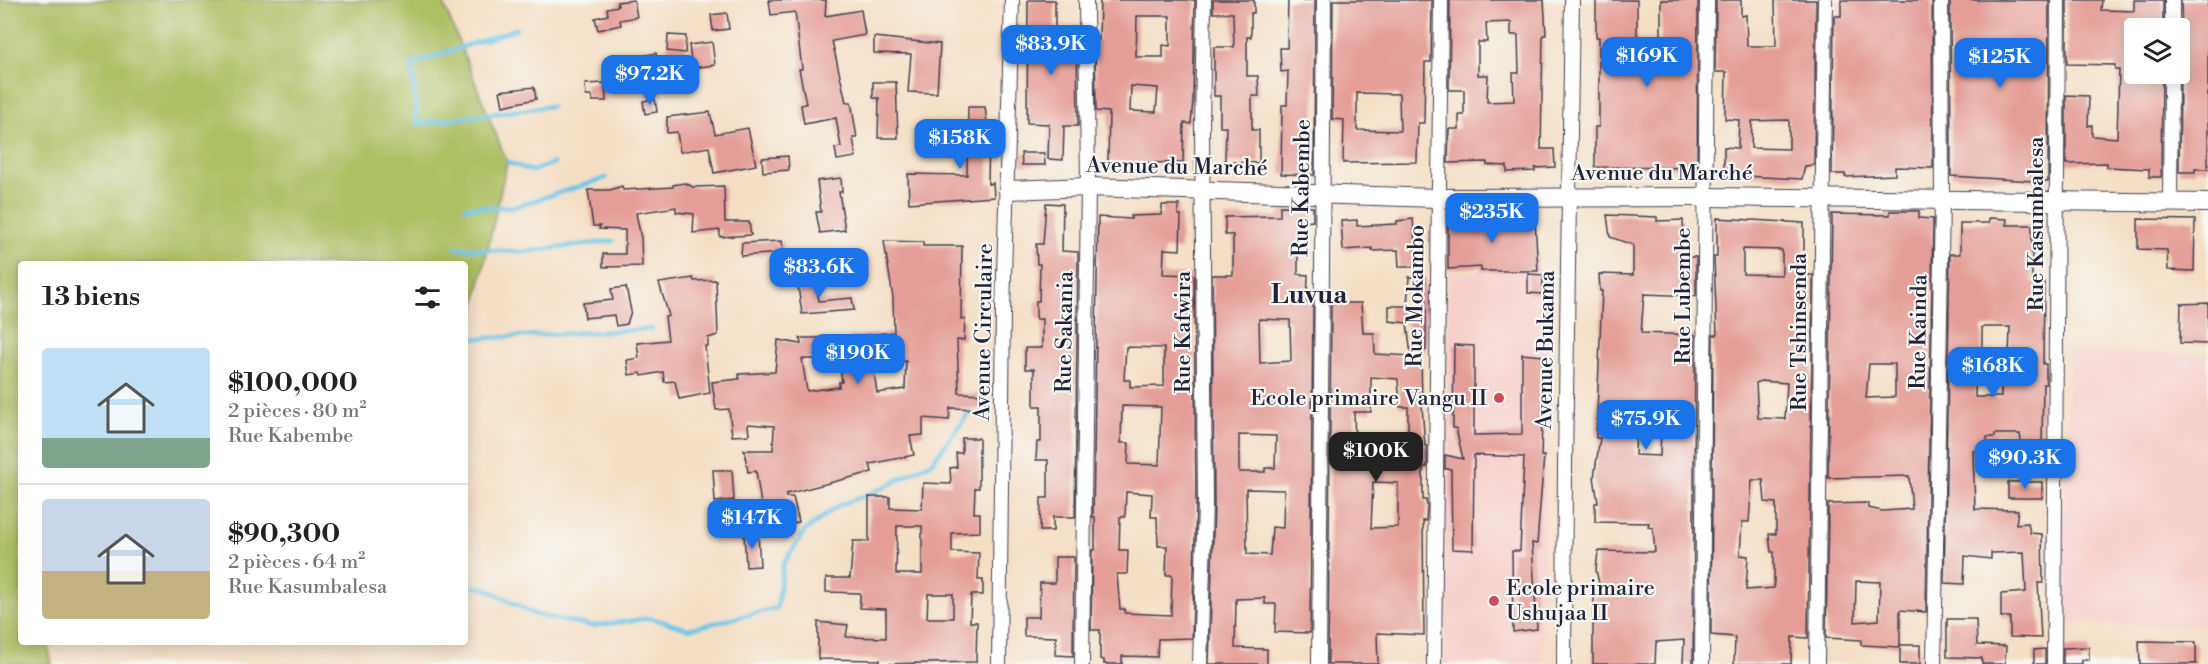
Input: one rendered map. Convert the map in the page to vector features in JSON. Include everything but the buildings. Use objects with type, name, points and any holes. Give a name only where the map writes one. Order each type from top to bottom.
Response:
[{"type":"street","name":"Avenue Circulaire","points":[[999,664],[1004,310],[1012,0]]},
{"type":"street","name":"Rue Sakania","points":[[1082,664],[1088,187],[1086,0]]},
{"type":"street","name":"Rue Kafwira","points":[[1200,664],[1205,503],[1202,191],[1204,0]]},
{"type":"street","name":"Rue Kabembe","points":[[1319,664],[1324,0]]},
{"type":"street","name":"Rue Mokambo","points":[[1434,664],[1441,0]]},
{"type":"street","name":"Avenue Bukama","points":[[1564,664],[1572,0]]},
{"type":"street","name":"Rue Lubembe","points":[[1702,664],[1707,0]]},
{"type":"street","name":"Rue Tshinsenda","points":[[1817,664],[1825,0]]},
{"type":"street","name":"Rue Kainda","points":[[1934,664],[1942,200],[1941,0]]},
{"type":"street","name":"Rue Kasumbalesa","points":[[2054,664],[2058,0]]},
{"type":"street","points":[[2172,0],[2172,18]]},
{"type":"street","points":[[2170,203],[2171,84]]},
{"type":"street","name":"Avenue du Marché","points":[[1008,190],[1088,187],[1438,198],[1705,197],[2208,203]]},
{"type":"shaded area","points":[[1548,269],[1543,664],[1444,664],[1449,272]]},
{"type":"shaded area","points":[[2069,351],[2208,354],[2208,626],[2063,624]]},
{"type":"green space","points":[[0,0],[442,0],[507,162],[468,338],[468,261],[18,261],[18,645],[48,645],[52,664],[0,664]]},
{"type":"waterway","points":[[516,29],[412,64],[417,124],[551,106]]},
{"type":"waterway","points":[[507,162],[532,171],[554,163]]},
{"type":"waterway","points":[[465,207],[514,207],[606,178]]},
{"type":"waterway","points":[[456,248],[523,252],[613,241]]},
{"type":"waterway","points":[[468,339],[652,329]]},
{"type":"waterway","points":[[468,586],[485,588],[536,615],[593,626],[650,618],[689,629],[777,608],[783,564],[806,530],[838,506],[881,489],[932,462],[969,413]]},
{"type":"place","name":"Ecole primaire Vangu II","points":[[1499,398]]},
{"type":"place","name":"Ecole primaire Ushujaa II","points":[[1494,601]]},
{"type":"district","name":"Luvua","points":[[1309,295]]}]
